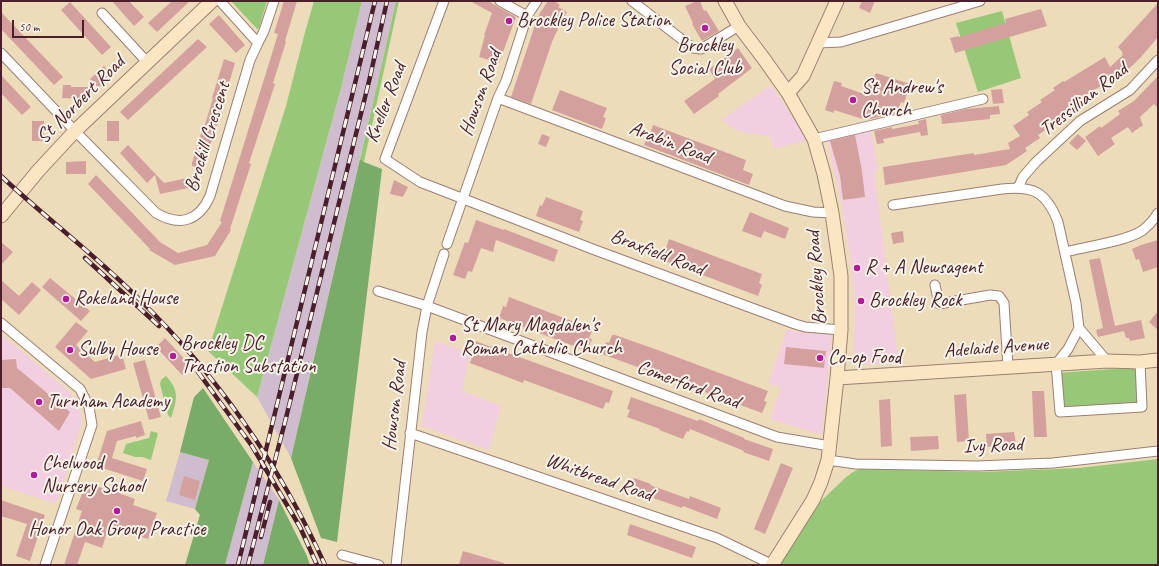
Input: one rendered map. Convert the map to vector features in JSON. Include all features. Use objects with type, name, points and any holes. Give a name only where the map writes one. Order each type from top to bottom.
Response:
[{"type":"main road","name":"St Norbert Road","points":[[1,216],[38,171],[75,131],[212,1]]},
{"type":"main road","name":"Brockley Road","points":[[725,1],[739,26],[764,58],[788,93],[814,138],[824,174],[832,213],[841,276],[841,330],[828,460],[813,500],[773,565]]},
{"type":"main road","points":[[788,93],[803,76],[837,1]]},
{"type":"main road","name":"Adelaide Avenue","points":[[837,378],[1108,360],[1140,362],[1158,360]]},
{"type":"street","points":[[220,1],[258,43]]},
{"type":"street","name":"Brockill Crescent","points":[[1,53],[156,213],[164,218],[175,221],[184,220],[192,218],[200,212],[206,205],[210,196],[246,72],[264,31],[274,1]]},
{"type":"street","name":"Kneller Road","points":[[444,1],[385,159],[420,182],[462,198]]},
{"type":"street","points":[[500,1],[527,16]]},
{"type":"street","name":"Howson Road","points":[[447,244],[498,98],[506,81],[527,16],[538,1]]},
{"type":"street","points":[[632,1],[693,48],[701,49],[739,26]]},
{"type":"street","points":[[818,43],[841,42],[980,1]]},
{"type":"street","points":[[102,13],[147,62]]},
{"type":"street","name":"Tressillian Road","points":[[1018,188],[1023,177],[1036,162],[1080,121],[1130,90],[1158,60]]},
{"type":"street","name":"Arabin Road","points":[[498,98],[785,206],[812,212],[832,213]]},
{"type":"street","points":[[814,138],[983,99]]},
{"type":"street","points":[[892,205],[1002,189],[1018,188],[1033,190],[1046,200],[1053,209],[1058,222],[1076,303],[1079,328],[1068,349],[1056,364],[1060,412],[1142,407],[1140,362]]},
{"type":"street","name":"Braxfield Road","points":[[462,198],[596,250],[795,324],[805,327],[841,330]]},
{"type":"street","points":[[1064,252],[1131,236],[1142,231],[1152,222],[1158,213]]},
{"type":"street","name":"Howson Road","points":[[396,565],[422,332],[427,306],[444,254]]},
{"type":"street","points":[[936,285],[939,304],[990,295],[999,296],[1004,303],[1008,367]]},
{"type":"street","name":"Comerford Road","points":[[378,291],[427,306],[777,437],[830,446]]},
{"type":"street","points":[[1,323],[80,390],[89,407],[92,425],[45,565]]},
{"type":"street","points":[[1079,328],[1108,360]]},
{"type":"street","name":"Whitbread Road","points":[[410,433],[717,538],[773,565]]},
{"type":"street","name":"Ivy Road","points":[[828,460],[856,464],[977,466],[1053,462],[1158,451]]},
{"type":"street","points":[[342,555],[379,565]]},
{"type":"shaded area","points":[[362,1],[396,1],[291,458],[257,397],[341,88]]},
{"type":"shaded area","points":[[771,85],[808,140],[774,149],[770,136],[740,132],[721,120]]},
{"type":"shaded area","points":[[871,131],[878,170],[874,172],[899,364],[853,365],[855,304],[850,256],[841,202],[827,140]]},
{"type":"shaded area","points":[[787,329],[798,332],[832,335],[822,435],[770,419],[781,388],[768,383]]},
{"type":"shaded area","name":"Turnham Academy","points":[[1,334],[66,389],[79,405],[82,422],[56,504],[1,486]]},
{"type":"shaded area","points":[[435,341],[470,353],[462,391],[501,406],[489,450],[422,426]]},
{"type":"shaded area","points":[[180,452],[209,460],[195,509],[166,501]]},
{"type":"shaded area","points":[[253,462],[279,500],[263,565],[225,565]]},
{"type":"green space","points":[[231,1],[267,1],[259,28],[257,29]]},
{"type":"green space","points":[[314,1],[362,1],[341,88],[257,397],[208,351],[286,106]]},
{"type":"green space","points":[[396,1],[399,1],[364,162],[360,159]]},
{"type":"green space","points":[[1002,11],[1021,78],[978,92],[956,23]]},
{"type":"green space","points":[[360,159],[382,169],[337,542],[321,538],[291,458]]},
{"type":"green space","points":[[1140,367],[1142,407],[1060,412],[1057,373]]},
{"type":"green space","points":[[166,376],[174,386],[176,396],[175,406],[171,418],[168,415],[160,384],[161,380]]},
{"type":"green space","points":[[203,388],[253,462],[225,565],[185,565],[200,515],[195,509],[209,460],[180,452],[194,397]]},
{"type":"green space","points":[[151,431],[158,433],[151,460],[123,453],[126,444],[149,438]]},
{"type":"green space","points":[[1158,459],[1158,565],[780,565],[821,501],[845,478],[860,469],[981,472],[1079,468]]},
{"type":"green space","points":[[279,500],[307,556],[310,565],[263,565]]},
{"type":"building","points":[[112,1],[129,1],[144,17],[134,26]]},
{"type":"building","points":[[172,1],[190,1],[157,32],[148,23]]},
{"type":"building","points":[[284,1],[297,1],[273,83],[275,84],[249,163],[251,164],[230,229],[231,230],[215,256],[175,265],[149,250],[150,249],[88,184],[96,175],[160,242],[178,253],[207,245],[222,222],[220,221],[278,34],[274,33]]},
{"type":"building","points":[[470,1],[488,1],[516,17],[499,63],[479,57],[484,35],[492,13]]},
{"type":"building","points":[[548,1],[554,1],[560,5],[558,7],[567,12],[552,42],[531,104],[511,97],[535,25],[540,13]]},
{"type":"building","name":"Brockley Social Club","points":[[700,1],[704,11],[706,10],[719,31],[702,41],[692,24],[693,23],[685,6]]},
{"type":"building","points":[[862,1],[875,1],[870,13],[859,8]]},
{"type":"building","points":[[70,2],[111,47],[102,55],[61,10]]},
{"type":"building","points":[[1158,3],[1158,37],[1141,57],[1121,75],[1092,91],[1052,121],[1054,124],[1038,135],[1040,138],[1025,148],[1027,151],[1006,165],[885,185],[883,167],[1010,149],[1008,143],[1020,136],[1013,126],[1029,115],[1027,112],[1042,102],[1040,100],[1055,90],[1053,88],[1105,57],[1110,67],[1123,55],[1118,47]]},
{"type":"building","points":[[1041,9],[1047,26],[955,53],[950,38],[959,37],[1006,23],[1005,19]]},
{"type":"building","points":[[1,12],[63,77],[54,85],[1,29]]},
{"type":"building","points":[[219,15],[245,45],[236,53],[209,24]]},
{"type":"building","points":[[198,39],[207,47],[128,120],[120,112]]},
{"type":"building","points":[[738,48],[752,68],[718,94],[719,96],[694,114],[684,101],[715,79],[709,69]]},
{"type":"building","points":[[224,59],[235,63],[203,170],[192,166],[192,163]]},
{"type":"building","points":[[104,66],[112,75],[98,88],[90,79]]},
{"type":"building","points":[[876,73],[910,84],[904,103],[901,102],[897,113],[866,120],[834,110],[834,113],[825,110],[834,81],[842,83],[841,86],[864,94],[870,76],[874,77]]},
{"type":"building","points":[[1,75],[31,107],[22,115],[1,93]]},
{"type":"building","points":[[1158,76],[1158,108],[1154,104],[1140,117],[1143,126],[1132,133],[1128,127],[1111,138],[1115,144],[1098,156],[1085,137],[1100,126],[1101,128],[1120,114],[1118,111],[1134,101]]},
{"type":"building","points":[[63,85],[71,85],[71,87],[88,87],[88,99],[62,98]]},
{"type":"building","points":[[1002,89],[1004,103],[993,104],[991,90]]},
{"type":"building","points":[[560,90],[607,108],[603,117],[606,118],[602,129],[552,110]]},
{"type":"building","points":[[999,106],[1000,114],[990,115],[990,119],[942,124],[941,115],[966,109]]},
{"type":"building","points":[[926,119],[928,135],[921,136],[920,132],[883,139],[884,143],[877,144],[874,131],[919,124],[918,121]]},
{"type":"building","points":[[32,121],[44,121],[44,141],[32,141]]},
{"type":"building","points":[[107,121],[119,121],[119,141],[107,141]]},
{"type":"building","points":[[653,125],[746,160],[743,170],[753,174],[749,185],[644,145]]},
{"type":"building","points":[[542,134],[550,137],[546,147],[538,144]]},
{"type":"building","points":[[1078,134],[1086,141],[1077,150],[1069,143]]},
{"type":"building","points":[[855,135],[865,197],[843,200],[840,176],[830,141]]},
{"type":"building","points":[[128,145],[164,183],[196,176],[198,186],[160,194],[155,175],[147,183],[120,153]]},
{"type":"building","points":[[86,161],[86,174],[66,174],[66,162]]},
{"type":"building","points":[[394,180],[408,187],[403,197],[390,194]]},
{"type":"building","points":[[546,197],[583,211],[580,220],[583,221],[579,232],[536,216],[540,205],[542,206]]},
{"type":"building","points":[[750,212],[789,228],[785,239],[764,231],[761,238],[742,231]]},
{"type":"building","points":[[476,220],[558,250],[554,262],[496,240],[493,252],[481,248],[472,272],[468,271],[465,279],[453,275],[465,242],[468,243]]},
{"type":"building","points":[[903,231],[904,242],[893,244],[891,233]]},
{"type":"building","points":[[669,239],[762,274],[759,283],[762,285],[758,296],[660,259],[664,247],[666,248]]},
{"type":"building","points":[[1158,240],[1158,267],[1143,272],[1139,259],[1136,260],[1132,249]]},
{"type":"building","points":[[1,242],[13,252],[1,265]]},
{"type":"building","points":[[1100,258],[1115,326],[1141,320],[1145,338],[1130,341],[1129,338],[1126,338],[1124,331],[1098,337],[1096,330],[1103,328],[1089,260]]},
{"type":"building","name":"Rokeland House","points":[[50,278],[90,311],[81,321],[42,287]]},
{"type":"building","points":[[1,280],[19,296],[32,282],[41,290],[19,315],[1,299]]},
{"type":"building","points":[[509,297],[593,329],[589,338],[592,339],[587,351],[499,318],[503,306],[506,307]]},
{"type":"building","points":[[1158,311],[1158,330],[1149,322]]},
{"type":"building","name":"Sulby House","points":[[76,322],[88,331],[76,345],[95,362],[122,354],[126,369],[91,379],[55,347]]},
{"type":"building","points":[[612,335],[655,349],[768,391],[764,401],[767,402],[762,413],[602,354],[606,342],[609,343]]},
{"type":"building","name":"Brockley DC Traction Substation","points":[[165,338],[191,366],[182,375],[156,347]]},
{"type":"building","points":[[475,341],[613,391],[609,403],[606,402],[603,409],[524,380],[523,383],[470,363],[473,354],[471,353]]},
{"type":"building","points":[[786,347],[826,351],[824,368],[784,364]]},
{"type":"building","points":[[16,359],[17,368],[70,412],[59,431],[10,388],[1,388],[1,360]]},
{"type":"building","points":[[145,360],[161,417],[149,420],[133,363]]},
{"type":"building","points":[[1032,391],[1044,391],[1047,437],[1034,437]]},
{"type":"building","points":[[966,394],[969,441],[957,442],[954,395]]},
{"type":"building","points":[[631,397],[698,421],[699,419],[744,439],[773,449],[769,461],[743,452],[744,451],[690,429],[689,432],[687,431],[683,439],[627,417],[630,410],[627,409]]},
{"type":"building","points":[[890,399],[892,446],[881,447],[879,400]]},
{"type":"building","points":[[141,421],[145,435],[117,441],[112,458],[147,469],[143,481],[96,466],[107,431]]},
{"type":"building","points":[[1014,432],[1016,444],[987,447],[986,434]]},
{"type":"building","points":[[938,436],[939,449],[911,451],[910,437]]},
{"type":"building","points":[[781,463],[793,468],[765,534],[754,529]]},
{"type":"building","points":[[184,476],[200,481],[195,500],[179,495]]},
{"type":"building","points":[[634,478],[689,499],[690,496],[721,508],[717,519],[683,506],[682,508],[630,490]]},
{"type":"building","name":"Honor Oak Group Practice","points":[[88,483],[113,492],[119,489],[121,494],[135,499],[133,505],[157,513],[148,539],[109,526],[102,548],[85,542],[77,565],[64,565],[82,511],[76,509]]},
{"type":"building","points":[[1,500],[45,515],[30,561],[16,556],[27,524],[1,516]]},
{"type":"building","points":[[630,524],[696,547],[692,558],[627,535]]},
{"type":"building","points":[[463,551],[504,563],[504,565],[459,565]]},
{"type":"railway","points":[[238,565],[375,1]]},
{"type":"railway","points":[[248,565],[286,418],[370,77],[387,1]]},
{"type":"railway","points":[[1,176],[139,299],[168,328],[195,359],[220,390],[267,457],[288,492],[325,565]]},
{"type":"railway","points":[[85,258],[159,326]]},
{"type":"railway","points":[[198,372],[252,446],[300,527],[317,565]]},
{"type":"railway","points":[[261,537],[270,502]]},
{"type":"place","name":"Brockley Police Station","points":[[509,21]]},
{"type":"place","name":"Brockley Social Club","points":[[705,28]]},
{"type":"place","name":"St Andrew's Church","points":[[853,100]]},
{"type":"place","name":"R + A Newsagent","points":[[857,268]]},
{"type":"place","name":"Rokeland House","points":[[66,299]]},
{"type":"place","name":"Brockley Rock","points":[[861,301]]},
{"type":"place","name":"St Mary Magdalen's Roman Catholic Church","points":[[453,338]]},
{"type":"place","name":"Sulby House","points":[[70,350]]},
{"type":"place","name":"Brockley DC Traction Substation","points":[[173,356]]},
{"type":"place","name":"Co-op Food","points":[[820,358]]},
{"type":"place","name":"Turnham Academy","points":[[39,402]]},
{"type":"place","name":"Chelwood Nursery School","points":[[34,475]]},
{"type":"place","name":"Honor Oak Group Practice","points":[[117,511]]}]
